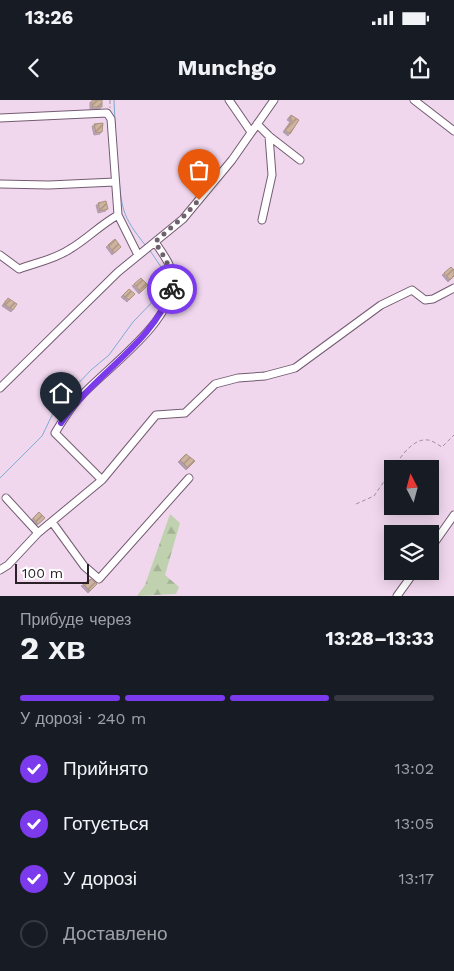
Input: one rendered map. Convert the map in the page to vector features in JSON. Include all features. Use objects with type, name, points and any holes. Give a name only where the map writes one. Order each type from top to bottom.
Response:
[{"type":"street","points":[[228,100],[251,132]]},
{"type":"street","points":[[0,388],[68,319],[182,218],[199,200],[274,100]]},
{"type":"street","points":[[414,100],[454,131]]},
{"type":"street","points":[[0,118],[107,113],[111,119],[118,215],[141,253]]},
{"type":"street","points":[[257,124],[300,160]]},
{"type":"street","points":[[262,220],[272,174],[269,136]]},
{"type":"street","points":[[0,184],[115,182]]},
{"type":"street","points":[[0,255],[19,269],[45,262],[71,249],[98,226],[118,215]]},
{"type":"street","points":[[102,480],[55,433],[81,396],[133,346],[162,312],[172,289],[173,279],[170,267],[153,244]]},
{"type":"street","points":[[0,570],[8,565],[38,533],[102,480],[156,416],[185,414],[215,384],[238,378],[265,376],[295,368],[381,304],[412,290],[425,300],[432,299],[454,288]]},
{"type":"street","points":[[52,522],[84,566],[99,579],[189,478]]},
{"type":"street","points":[[6,498],[38,533]]},
{"type":"street","points":[[439,536],[454,515]]},
{"type":"street","points":[[397,596],[408,580]]},
{"type":"path","points":[[399,460],[404,453],[418,441],[428,440],[442,447],[454,435]]},
{"type":"path","points":[[356,504],[374,496],[384,482]]},
{"type":"green space","points":[[170,514],[180,523],[165,575],[179,587],[176,594],[137,596],[145,585]]},
{"type":"building","points":[[92,100],[102,100],[102,107],[92,107]]},
{"type":"building","points":[[291,115],[299,120],[290,134],[285,130],[292,120],[289,118]]},
{"type":"building","points":[[103,123],[102,132],[96,133],[94,124]]},
{"type":"building","points":[[196,166],[202,171],[193,183],[187,178]]},
{"type":"building","points":[[106,201],[108,209],[100,211],[98,203]]},
{"type":"building","points":[[115,239],[121,247],[114,253],[108,245]]},
{"type":"building","points":[[451,267],[454,270],[454,276],[450,280],[444,273]]},
{"type":"building","points":[[141,278],[148,285],[141,292],[134,284]]},
{"type":"building","points":[[129,289],[135,294],[129,300],[123,295]]},
{"type":"building","points":[[8,298],[17,304],[13,310],[4,304]]},
{"type":"building","points":[[186,454],[195,461],[188,468],[180,460]]},
{"type":"building","points":[[39,512],[45,518],[38,524],[33,518]]},
{"type":"building","points":[[91,579],[97,584],[90,591],[83,584]]},
{"type":"waterway","points":[[114,100],[116,144]]},
{"type":"waterway","points":[[118,170],[124,211],[132,227],[146,246]]},
{"type":"waterway","points":[[0,478],[42,436],[56,407],[91,370],[109,355],[133,322],[160,294],[165,283],[165,273],[149,249]]},
{"type":"way so far","points":[[172,289],[173,279],[170,267],[155,242],[199,200]]},
{"type":"route","points":[[61,423],[81,396],[133,346],[156,320],[162,312],[172,289]]}]
